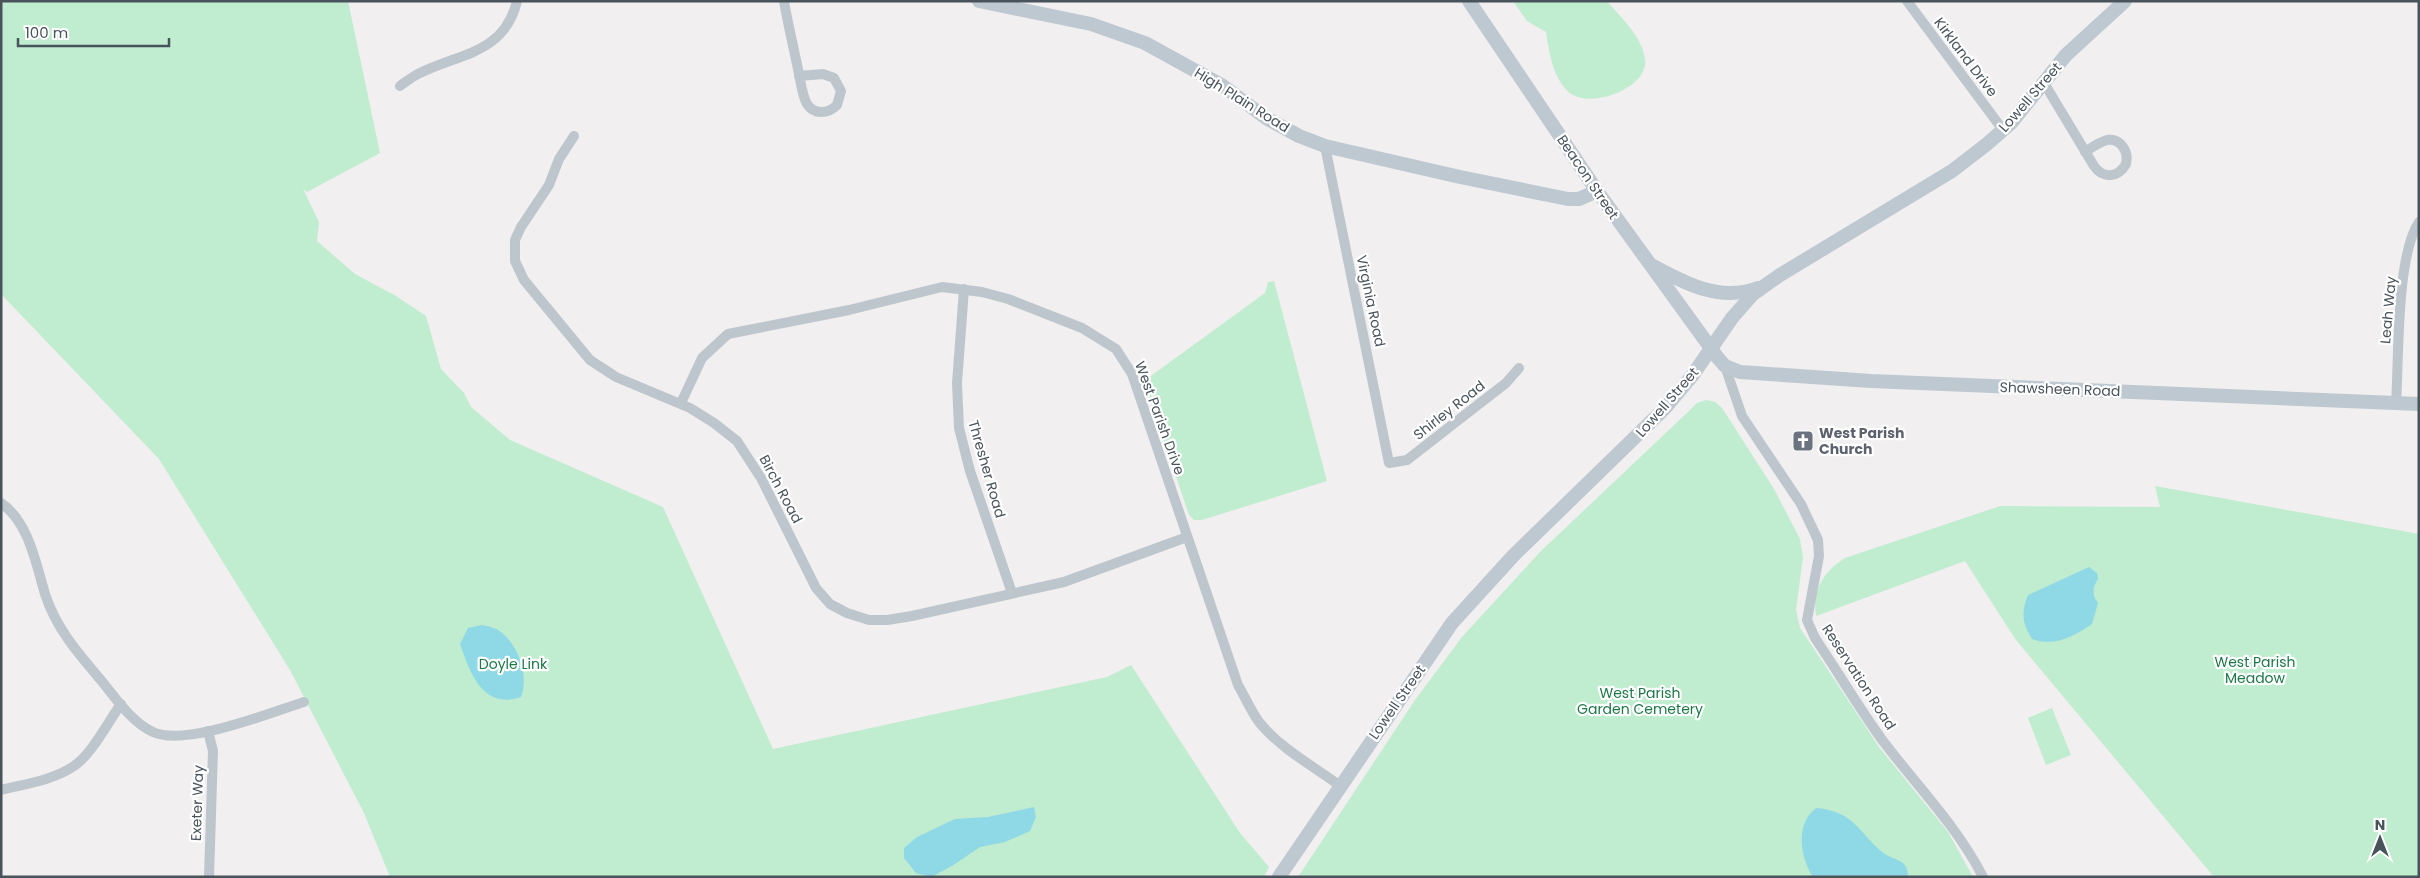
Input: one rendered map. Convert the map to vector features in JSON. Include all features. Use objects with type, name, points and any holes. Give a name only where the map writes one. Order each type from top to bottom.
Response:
[{"type":"main road","name":"High Plain Road","points":[[979,1],[1091,24],[1145,43],[1223,86],[1266,118],[1299,136],[1325,146],[1460,177],[1568,199],[1578,199],[1597,191]]},
{"type":"main road","name":"Beacon Street","points":[[1469,1],[1597,191],[1712,349]]},
{"type":"main road","name":"Lowell Street","points":[[1279,877],[1434,648],[1475,596],[1665,408],[1712,349],[1732,318],[1753,294],[1767,283],[1952,171],[2003,130],[2066,55],[2126,1]]},
{"type":"main road","points":[[1648,263],[1695,288],[1722,293],[1740,293],[1767,283]]},
{"type":"main road","points":[[1712,349],[1725,366]]},
{"type":"main road","name":"Shawsheen Road","points":[[1725,366],[1746,373],[1833,379],[2419,404]]},
{"type":"street","points":[[400,86],[418,74],[480,50],[490,43],[507,26],[517,1]]},
{"type":"street","points":[[784,1],[805,100],[812,109],[827,112],[837,106],[842,91],[834,78],[822,74],[800,76]]},
{"type":"street","name":"Kirkland Drive","points":[[1907,1],[2003,130]]},
{"type":"street","points":[[2044,83],[2085,152]]},
{"type":"street","name":"Birch Road","points":[[574,136],[559,159],[549,184],[518,234],[514,254],[517,268],[535,295],[590,360],[616,376],[680,403],[719,427],[745,452],[777,509],[816,588],[830,604],[861,618],[888,620],[1090,574],[1187,538]]},
{"type":"street","name":"Virginia Road","points":[[1325,146],[1389,463]]},
{"type":"street","name":"Leah Way","points":[[2396,403],[2400,325],[2406,267],[2411,237],[2419,222]]},
{"type":"street","name":"West Parish Drive","points":[[680,403],[702,358],[728,334],[849,310],[935,288],[964,289],[1008,299],[1053,315],[1092,333],[1110,345],[1123,357],[1137,387],[1238,684],[1251,709],[1260,723],[1276,738],[1340,785]]},
{"type":"street","name":"Thresher Road","points":[[964,289],[957,383],[959,428],[970,471],[1012,593]]},
{"type":"street","name":"Reservation Road","points":[[1725,366],[1742,416],[1801,504],[1818,540],[1819,556],[1807,620],[1815,638],[1883,740],[1971,853],[1983,877]]},
{"type":"street","name":"Shirley Road","points":[[1389,463],[1407,460],[1506,382],[1519,368]]},
{"type":"street","points":[[1,503],[11,511],[26,535],[48,602],[61,631],[138,722],[160,735],[180,736],[208,731],[304,702]]},
{"type":"street","points":[[1,790],[53,776],[75,766],[121,704]]},
{"type":"street","name":"Exeter Way","points":[[208,731],[213,751],[209,877]]},
{"type":"green space","name":"Doyle Link","points":[[1,1],[348,1],[380,153],[307,192],[303,189],[319,222],[317,241],[355,274],[396,296],[426,316],[441,369],[464,393],[471,407],[510,440],[663,507],[773,749],[1107,677],[1131,665],[1240,833],[1269,867],[1264,877],[390,877],[364,813],[290,670],[159,459],[1,294]]},
{"type":"green space","points":[[1513,1],[1607,1],[1640,43],[1645,59],[1644,69],[1638,79],[1630,86],[1606,97],[1594,99],[1573,95],[1557,76],[1546,32],[1527,21]]},
{"type":"green space","points":[[1274,281],[1327,481],[1202,520],[1194,520],[1189,515],[1144,381],[1265,293],[1268,282]]},
{"type":"green space","name":"West Parish Garden Cemetery","points":[[1706,400],[1715,402],[1722,408],[1774,489],[1800,539],[1803,557],[1796,610],[1800,628],[1879,747],[1948,832],[1973,877],[1298,877],[1415,700],[1462,637],[1541,551],[1697,403]]},
{"type":"green space","name":"West Parish Meadow","points":[[2155,486],[2419,534],[2419,877],[2214,877],[2016,640],[1965,561],[1816,616],[1816,598],[1821,582],[1831,569],[1845,558],[2000,506],[2160,507]]},
{"type":"green space","points":[[2052,708],[2071,755],[2046,765],[2028,718]]},
{"type":"water","points":[[2089,567],[2097,573],[2098,579],[2093,591],[2098,603],[2092,624],[2070,637],[2056,641],[2048,642],[2032,639],[2024,623],[2024,607],[2028,595]]},
{"type":"water","points":[[482,625],[501,632],[513,645],[523,671],[524,680],[521,697],[508,700],[496,698],[487,693],[473,677],[460,644],[468,628]]},
{"type":"water","points":[[1034,807],[1036,817],[1030,831],[1005,842],[980,847],[952,866],[931,877],[916,873],[904,858],[904,848],[917,837],[955,819],[988,817]]},
{"type":"water","points":[[1816,808],[1839,813],[1854,823],[1882,852],[1903,863],[1908,876],[1813,877],[1805,860],[1802,832],[1809,815]]},
{"type":"place","name":"West Parish Church","points":[[1803,441]]}]
